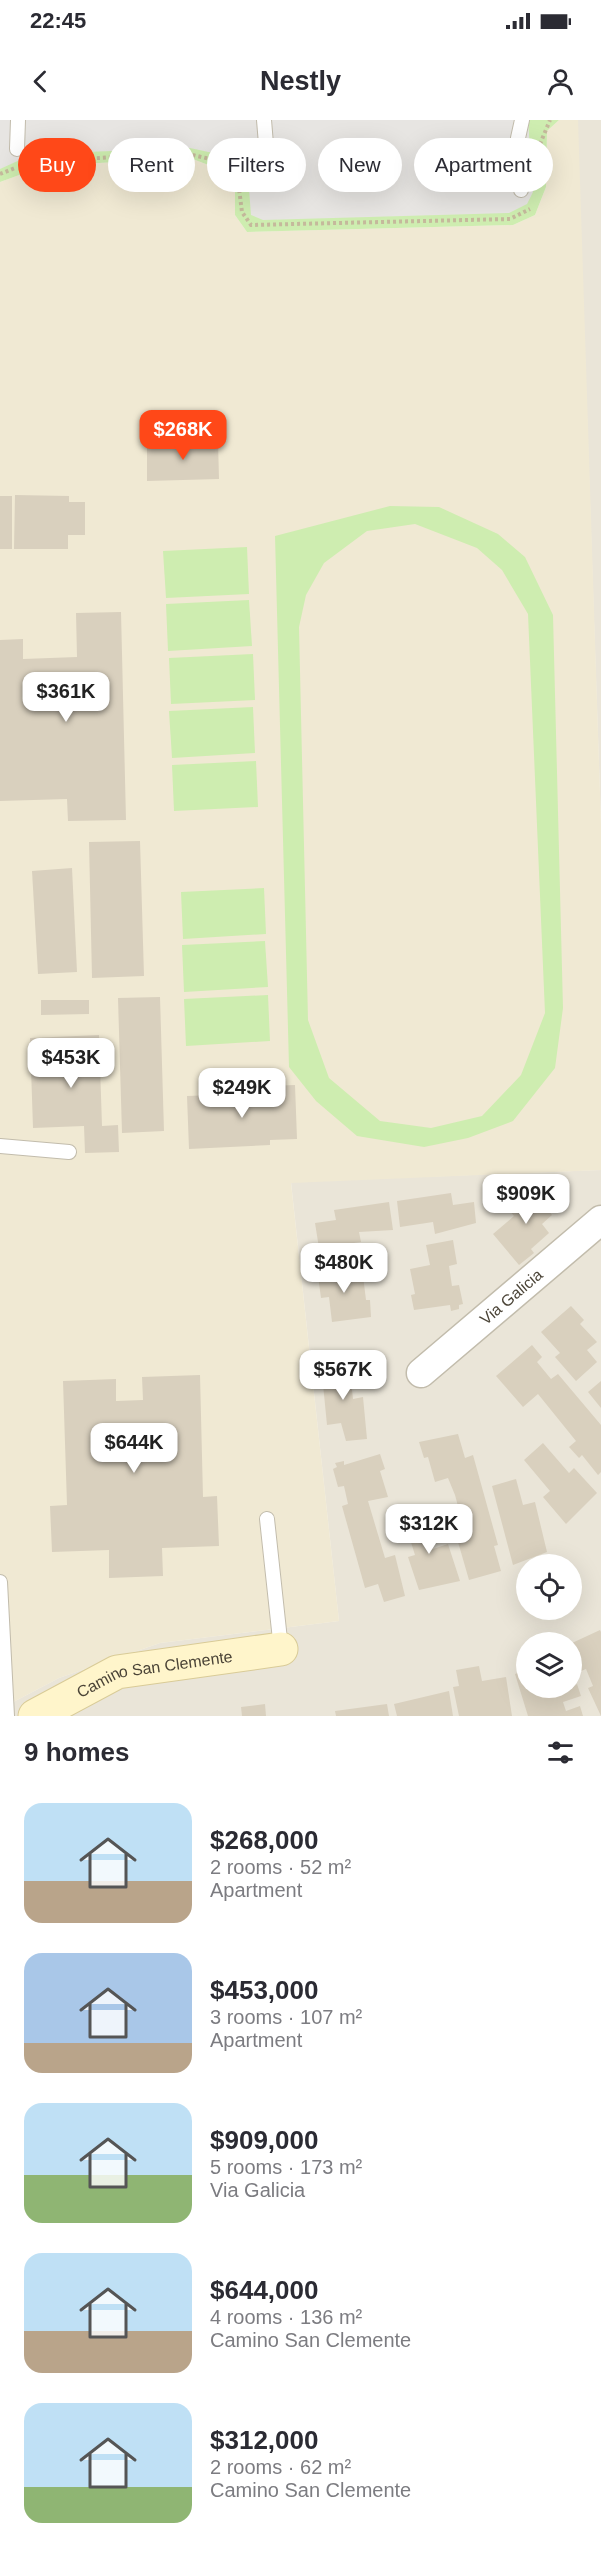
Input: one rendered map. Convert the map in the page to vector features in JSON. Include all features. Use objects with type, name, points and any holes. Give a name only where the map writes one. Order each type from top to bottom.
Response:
[{"type":"street","name":"Via Galicia","points":[[421,1373],[601,1220]]},
{"type":"street","name":"Camino San Clemente","points":[[35,1716],[117,1672],[281,1649]]},
{"type":"lane","points":[[17,149],[18,120]]},
{"type":"lane","points":[[264,120],[266,138]]},
{"type":"lane","points":[[519,138],[522,120]]},
{"type":"lane","points":[[0,1146],[69,1152]]},
{"type":"lane","points":[[267,1520],[281,1649]]},
{"type":"lane","points":[[0,1582],[7,1716]]},
{"type":"path","points":[[541,138],[550,120]]},
{"type":"path","points":[[0,174],[33,161],[184,153],[219,161],[237,173],[242,212],[251,225],[510,219],[531,208],[534,198]]},
{"type":"shaded area","points":[[0,120],[528,120],[529,138],[414,138],[414,192],[533,192],[527,204],[509,213],[263,220],[251,215],[249,192],[306,192],[306,138],[207,138],[207,152],[195,149],[195,138],[108,138],[108,151],[96,152],[96,138],[18,138],[18,161],[0,169]]},
{"type":"shaded area","points":[[559,120],[578,120],[601,824],[601,1170],[291,1183],[339,1621],[160,1643],[59,1678],[0,1709],[0,182],[18,175],[18,192],[96,192],[96,163],[108,162],[108,192],[195,192],[195,160],[207,164],[207,192],[236,192],[235,215],[247,232],[513,225],[535,215],[544,192],[553,192],[553,138],[547,138],[547,131]]},
{"type":"shaded area","points":[[578,120],[601,120],[601,824],[577,122]]},
{"type":"shaded area","points":[[601,1170],[601,1716],[0,1716],[0,1709],[59,1678],[160,1643],[339,1621],[291,1182]]},
{"type":"green space","points":[[0,120],[559,120],[547,131],[547,138],[414,138],[414,192],[544,192],[535,215],[513,225],[247,232],[235,215],[235,192],[306,192],[306,138],[207,138],[207,164],[195,160],[195,138],[108,138],[108,162],[96,163],[96,138],[18,138],[18,175],[0,182]]},
{"type":"green space","points":[[390,506],[439,507],[498,534],[525,557],[553,615],[563,1008],[555,1068],[513,1121],[468,1138],[424,1147],[357,1136],[316,1101],[289,1067],[275,536]],"holes":[[[415,524],[477,548],[502,570],[528,614],[545,1013],[521,1075],[482,1116],[431,1128],[380,1121],[329,1078],[308,1020],[299,627],[306,595],[324,563],[367,531]]]},
{"type":"green space","points":[[247,547],[249,594],[166,598],[163,551]]},
{"type":"green space","points":[[249,600],[252,646],[168,651],[166,604]]},
{"type":"green space","points":[[253,654],[255,700],[171,704],[169,658]]},
{"type":"green space","points":[[253,707],[255,753],[172,758],[169,711]]},
{"type":"green space","points":[[256,761],[258,807],[174,811],[172,765]]},
{"type":"green space","points":[[264,888],[266,934],[183,939],[181,892]]},
{"type":"green space","points":[[265,941],[268,987],[184,992],[182,945]]},
{"type":"green space","points":[[268,995],[270,1041],[186,1046],[184,999]]},
{"type":"building","points":[[218,441],[219,479],[147,481],[147,442]]},
{"type":"building","points":[[15,495],[69,496],[69,502],[85,502],[85,535],[68,535],[68,549],[14,549]]},
{"type":"building","points":[[0,496],[12,496],[12,549],[0,549]]},
{"type":"building","points":[[121,612],[126,820],[68,821],[67,799],[0,801],[0,640],[23,639],[23,659],[77,657],[76,613]]},
{"type":"building","points":[[140,841],[144,976],[92,978],[89,842]]},
{"type":"building","points":[[72,868],[77,972],[38,974],[32,871]]},
{"type":"building","points":[[160,997],[164,1131],[122,1133],[118,998]]},
{"type":"building","points":[[41,1000],[89,1000],[89,1014],[41,1015]]},
{"type":"building","points":[[99,1035],[102,1126],[118,1125],[119,1152],[85,1153],[84,1126],[33,1128],[30,1038]]},
{"type":"building","points":[[295,1085],[297,1139],[270,1140],[270,1145],[189,1149],[187,1096],[268,1093],[268,1086]]},
{"type":"building","points":[[538,1186],[555,1206],[549,1211],[552,1215],[542,1224],[549,1233],[531,1249],[534,1253],[519,1265],[493,1234],[514,1216],[509,1210]]},
{"type":"building","points":[[451,1193],[453,1205],[474,1202],[476,1223],[435,1234],[433,1222],[400,1227],[397,1201]]},
{"type":"building","points":[[389,1202],[393,1230],[359,1232],[361,1242],[319,1248],[315,1223],[336,1220],[334,1210]]},
{"type":"building","points":[[453,1240],[457,1264],[449,1266],[452,1286],[459,1285],[463,1304],[459,1305],[459,1309],[451,1311],[450,1305],[414,1310],[411,1295],[415,1294],[410,1269],[430,1265],[426,1245]]},
{"type":"building","points":[[346,1262],[348,1277],[363,1276],[366,1300],[370,1300],[371,1317],[332,1322],[329,1297],[321,1298],[318,1276],[325,1275],[324,1265]]},
{"type":"building","points":[[571,1306],[584,1320],[580,1324],[597,1342],[587,1350],[597,1362],[576,1381],[555,1357],[560,1353],[541,1332]]},
{"type":"building","points":[[532,1345],[542,1357],[537,1362],[551,1379],[558,1374],[601,1425],[601,1472],[598,1475],[582,1455],[579,1458],[569,1447],[576,1441],[538,1394],[523,1407],[496,1376]]},
{"type":"building","points":[[349,1361],[353,1399],[363,1397],[367,1439],[346,1441],[341,1423],[327,1425],[321,1364]]},
{"type":"building","points":[[200,1375],[203,1497],[217,1496],[219,1546],[162,1548],[163,1576],[109,1578],[109,1550],[52,1552],[50,1506],[67,1505],[63,1381],[116,1379],[116,1401],[143,1400],[142,1377]]},
{"type":"building","points":[[601,1381],[601,1408],[588,1392]]},
{"type":"building","points":[[458,1434],[465,1458],[473,1455],[498,1545],[494,1546],[501,1571],[469,1580],[456,1535],[465,1532],[455,1495],[448,1478],[435,1482],[428,1457],[424,1458],[419,1442]]},
{"type":"building","points":[[543,1443],[569,1473],[574,1468],[597,1493],[566,1524],[543,1497],[550,1491],[524,1460]]},
{"type":"building","points":[[380,1454],[385,1469],[380,1471],[388,1497],[368,1501],[385,1558],[395,1555],[405,1596],[384,1602],[378,1584],[365,1588],[342,1506],[348,1504],[344,1486],[338,1487],[333,1469],[337,1467],[335,1463],[344,1461],[344,1465]]},
{"type":"building","points":[[516,1479],[523,1505],[535,1502],[547,1552],[516,1554],[516,1564],[513,1565],[492,1486]]},
{"type":"building","points":[[430,1512],[437,1534],[423,1538],[427,1551],[448,1544],[460,1581],[419,1590],[408,1557],[415,1555],[404,1520]]},
{"type":"building","points":[[600,1630],[601,1632],[601,1716],[588,1688],[593,1686],[586,1669],[582,1671],[582,1638]]},
{"type":"building","points":[[479,1666],[482,1681],[506,1677],[512,1716],[459,1716],[453,1687],[459,1686],[456,1670]]},
{"type":"building","points":[[449,1691],[453,1716],[397,1716],[394,1704]]},
{"type":"building","points":[[522,1698],[575,1698],[563,1702],[566,1711],[580,1706],[583,1716],[528,1716]]},
{"type":"building","points":[[265,1704],[266,1716],[242,1716],[241,1707]]},
{"type":"building","points":[[387,1704],[389,1716],[336,1716],[335,1711]]}]
